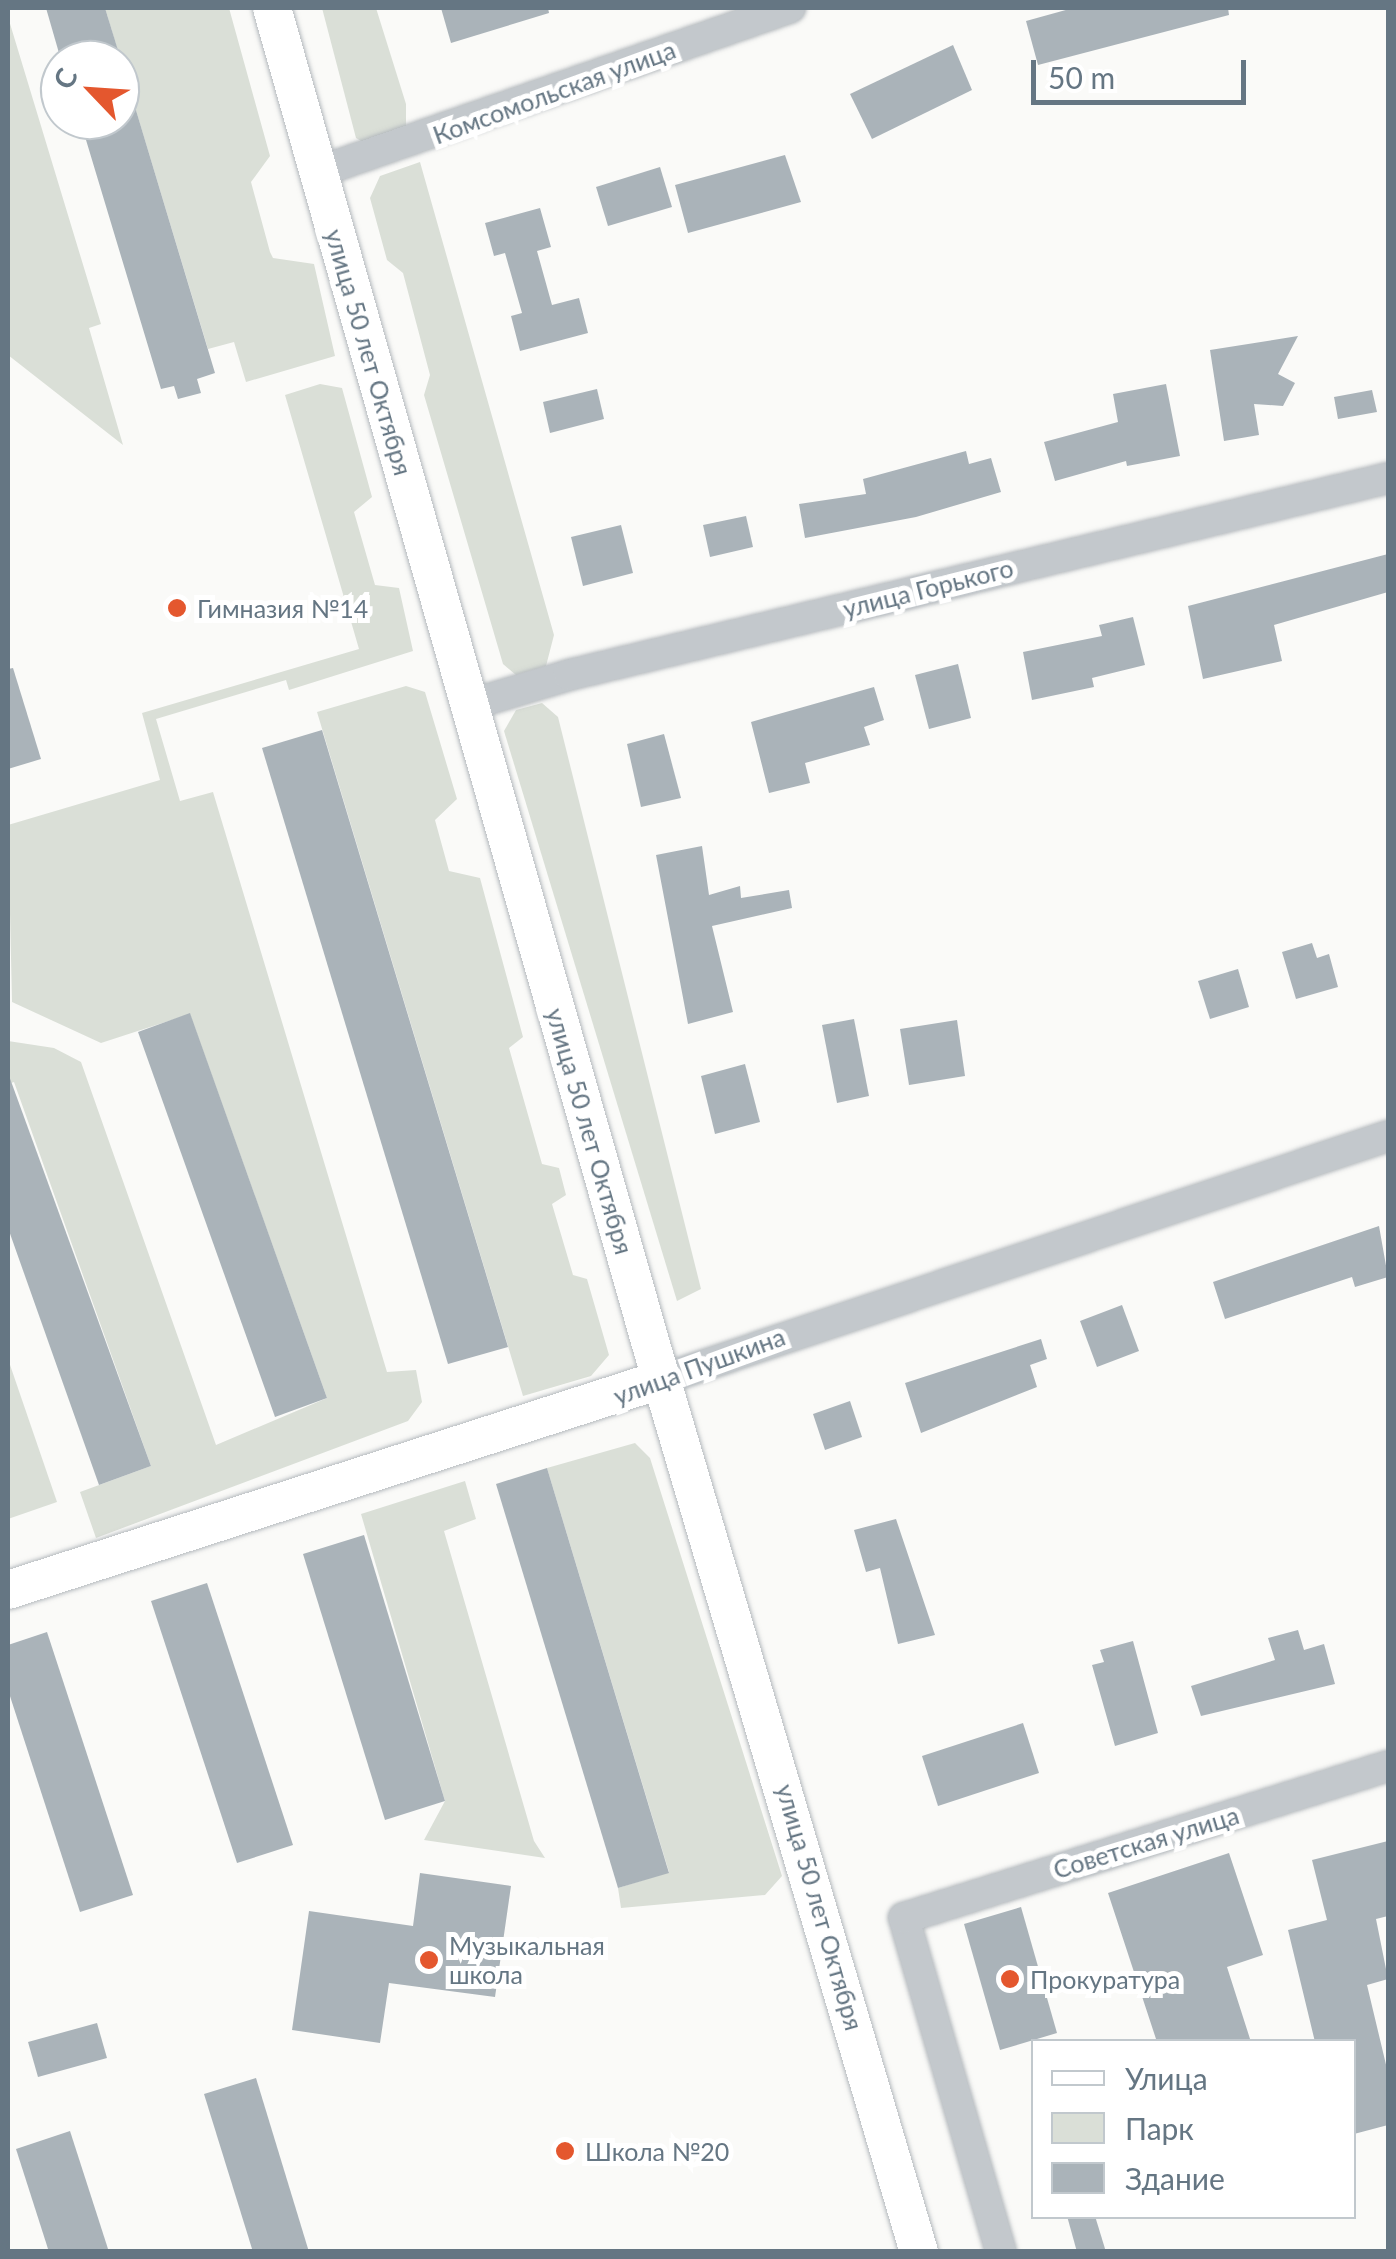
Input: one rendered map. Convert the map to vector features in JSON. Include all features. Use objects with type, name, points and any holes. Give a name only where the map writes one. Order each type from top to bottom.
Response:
[{"type":"main road","name":"улица 50 лет Октября","points":[[272,8],[663,1380],[919,2252]]},
{"type":"main road","name":"улица Пушкина","points":[[8,1590],[663,1380]]},
{"type":"street","name":"Комсомольская улица","points":[[318,172],[790,8]]},
{"type":"street","name":"улица Горького","points":[[469,705],[568,675],[1388,478]]},
{"type":"street","name":"улица Пушкина","points":[[663,1380],[1388,1136]]},
{"type":"street","name":"Советская улица","points":[[1002,2252],[904,1918],[1388,1766]]},
{"type":"green space","points":[[105,8],[229,8],[270,156],[251,182],[270,252],[273,258],[314,264],[335,356],[246,382],[234,342],[208,349],[140,124],[140,40],[115,40]]},
{"type":"green space","points":[[322,8],[376,8],[406,104],[406,131],[371,147],[356,138]]},
{"type":"green space","points":[[8,17],[40,123],[40,140],[45,140],[101,324],[89,328],[123,445],[8,355]]},
{"type":"green space","points":[[420,162],[554,635],[546,666],[516,675],[503,664],[424,395],[430,375],[403,273],[387,260],[370,198],[380,176]]},
{"type":"green space","points":[[320,384],[342,388],[372,497],[354,512],[375,585],[399,588],[413,651],[289,690],[286,680],[156,719],[180,801],[213,792],[387,1372],[416,1370],[422,1402],[408,1421],[96,1538],[80,1492],[151,1466],[14,1082],[8,1084],[8,1041],[54,1048],[81,1062],[216,1445],[327,1398],[190,1014],[101,1043],[12,1002],[8,825],[160,780],[142,713],[359,649],[285,395]]},
{"type":"green space","points":[[406,686],[425,692],[457,799],[435,820],[449,871],[480,878],[523,1037],[509,1048],[542,1164],[559,1168],[566,1195],[552,1204],[573,1275],[587,1279],[609,1355],[591,1376],[523,1396],[317,712]]},
{"type":"green space","points":[[542,703],[558,717],[701,1289],[677,1301],[504,731],[516,710]]},
{"type":"green space","points":[[8,1359],[57,1502],[8,1519]]},
{"type":"green space","points":[[635,1443],[650,1458],[782,1876],[765,1895],[621,1908],[618,1888],[669,1872],[547,1468]]},
{"type":"green space","points":[[465,1481],[476,1519],[444,1531],[534,1841],[545,1858],[424,1840],[445,1801],[361,1514]]},
{"type":"building","points":[[46,8],[105,8],[115,40],[55,40]]},
{"type":"building","points":[[441,8],[548,8],[549,13],[451,43]]},
{"type":"building","points":[[1073,8],[1228,8],[1229,15],[1038,65],[1026,21]]},
{"type":"building","points":[[953,45],[972,90],[872,139],[850,94]]},
{"type":"building","points":[[140,124],[215,373],[197,379],[201,393],[178,399],[174,386],[161,389],[86,140],[140,140]]},
{"type":"building","points":[[785,155],[801,202],[688,233],[675,185]]},
{"type":"building","points":[[660,167],[672,207],[608,226],[596,187]]},
{"type":"building","points":[[540,208],[551,247],[537,251],[552,305],[579,298],[588,333],[520,351],[511,316],[522,313],[505,253],[494,256],[485,223]]},
{"type":"building","points":[[1298,336],[1278,374],[1295,383],[1283,406],[1254,404],[1259,435],[1224,441],[1210,350]]},
{"type":"building","points":[[1166,384],[1180,456],[1127,466],[1126,461],[1055,481],[1044,442],[1118,422],[1113,394]]},
{"type":"building","points":[[597,389],[604,419],[550,433],[543,402]]},
{"type":"building","points":[[1372,390],[1377,412],[1338,419],[1334,397]]},
{"type":"building","points":[[966,451],[969,464],[991,458],[1001,492],[916,517],[805,538],[799,504],[866,494],[863,479]]},
{"type":"building","points":[[746,516],[753,547],[710,557],[703,525]]},
{"type":"building","points":[[621,525],[633,573],[583,586],[571,537]]},
{"type":"building","points":[[1388,554],[1388,592],[1274,625],[1282,661],[1203,679],[1188,606]]},
{"type":"building","points":[[1133,617],[1145,665],[1092,678],[1094,687],[1032,700],[1023,652],[1102,636],[1099,625]]},
{"type":"building","points":[[958,664],[971,718],[929,729],[915,675]]},
{"type":"building","points":[[13,668],[41,759],[8,769],[8,669]]},
{"type":"building","points":[[874,687],[884,720],[864,727],[870,745],[805,763],[810,783],[769,793],[751,722]]},
{"type":"building","points":[[322,730],[508,1347],[448,1364],[262,748]]},
{"type":"building","points":[[664,734],[681,798],[641,807],[627,744]]},
{"type":"building","points":[[702,846],[709,895],[740,886],[741,898],[789,890],[792,908],[712,926],[733,1012],[688,1024],[656,855]]},
{"type":"building","points":[[1312,943],[1317,958],[1329,954],[1338,987],[1296,999],[1282,952]]},
{"type":"building","points":[[1238,969],[1249,1007],[1210,1019],[1198,981]]},
{"type":"building","points":[[190,1013],[327,1398],[275,1417],[138,1032]]},
{"type":"building","points":[[854,1019],[869,1096],[837,1103],[822,1025]]},
{"type":"building","points":[[957,1020],[965,1076],[909,1085],[900,1029]]},
{"type":"building","points":[[745,1064],[760,1122],[715,1134],[701,1076]]},
{"type":"building","points":[[8,1073],[151,1466],[99,1485],[8,1228]]},
{"type":"building","points":[[1379,1226],[1388,1277],[1355,1287],[1352,1277],[1225,1319],[1213,1282]]},
{"type":"building","points":[[1122,1305],[1139,1351],[1097,1367],[1080,1321]]},
{"type":"building","points":[[1041,1339],[1047,1359],[1030,1365],[1037,1387],[921,1433],[905,1383]]},
{"type":"building","points":[[850,1401],[862,1437],[825,1450],[813,1414]]},
{"type":"building","points":[[547,1468],[669,1873],[618,1888],[496,1484]]},
{"type":"building","points":[[896,1519],[935,1635],[898,1644],[880,1568],[866,1572],[854,1530]]},
{"type":"building","points":[[364,1535],[445,1801],[385,1820],[303,1554]]},
{"type":"building","points":[[207,1583],[293,1845],[237,1863],[151,1601]]},
{"type":"building","points":[[1298,1630],[1304,1650],[1324,1644],[1335,1684],[1201,1716],[1191,1686],[1275,1660],[1268,1638]]},
{"type":"building","points":[[47,1632],[133,1895],[80,1912],[8,1690],[8,1645]]},
{"type":"building","points":[[1133,1641],[1158,1733],[1115,1746],[1092,1665],[1104,1662],[1100,1650]]},
{"type":"building","points":[[1023,1723],[1039,1773],[938,1806],[922,1756]]},
{"type":"building","points":[[1388,1841],[1388,1916],[1376,1919],[1388,1979],[1367,1985],[1388,2073],[1388,2125],[1356,2133],[1356,2039],[1314,2039],[1288,1930],[1327,1920],[1312,1860]]},
{"type":"building","points":[[1229,1853],[1263,1955],[1227,1967],[1250,2039],[1156,2039],[1108,1893]]},
{"type":"building","points":[[420,1873],[511,1886],[495,1997],[389,1983],[380,2043],[292,2030],[309,1911],[413,1926]]},
{"type":"building","name":"Прокуратура","points":[[1021,1907],[1057,2033],[1000,2050],[964,1924]]},
{"type":"building","points":[[97,2023],[107,2058],[38,2077],[28,2042]]},
{"type":"building","points":[[256,2078],[309,2252],[253,2252],[204,2094]]},
{"type":"building","points":[[70,2131],[109,2252],[49,2252],[16,2149]]},
{"type":"building","points":[[1068,2219],[1096,2219],[1106,2252],[1077,2252]]},
{"type":"place","name":"Гимназия №14","points":[[177,608]]},
{"type":"place","name":"Музыкальная школа","points":[[429,1960]]},
{"type":"place","name":"Прокуратура","points":[[1010,1979]]},
{"type":"place","name":"Школа №20","points":[[565,2151]]}]
